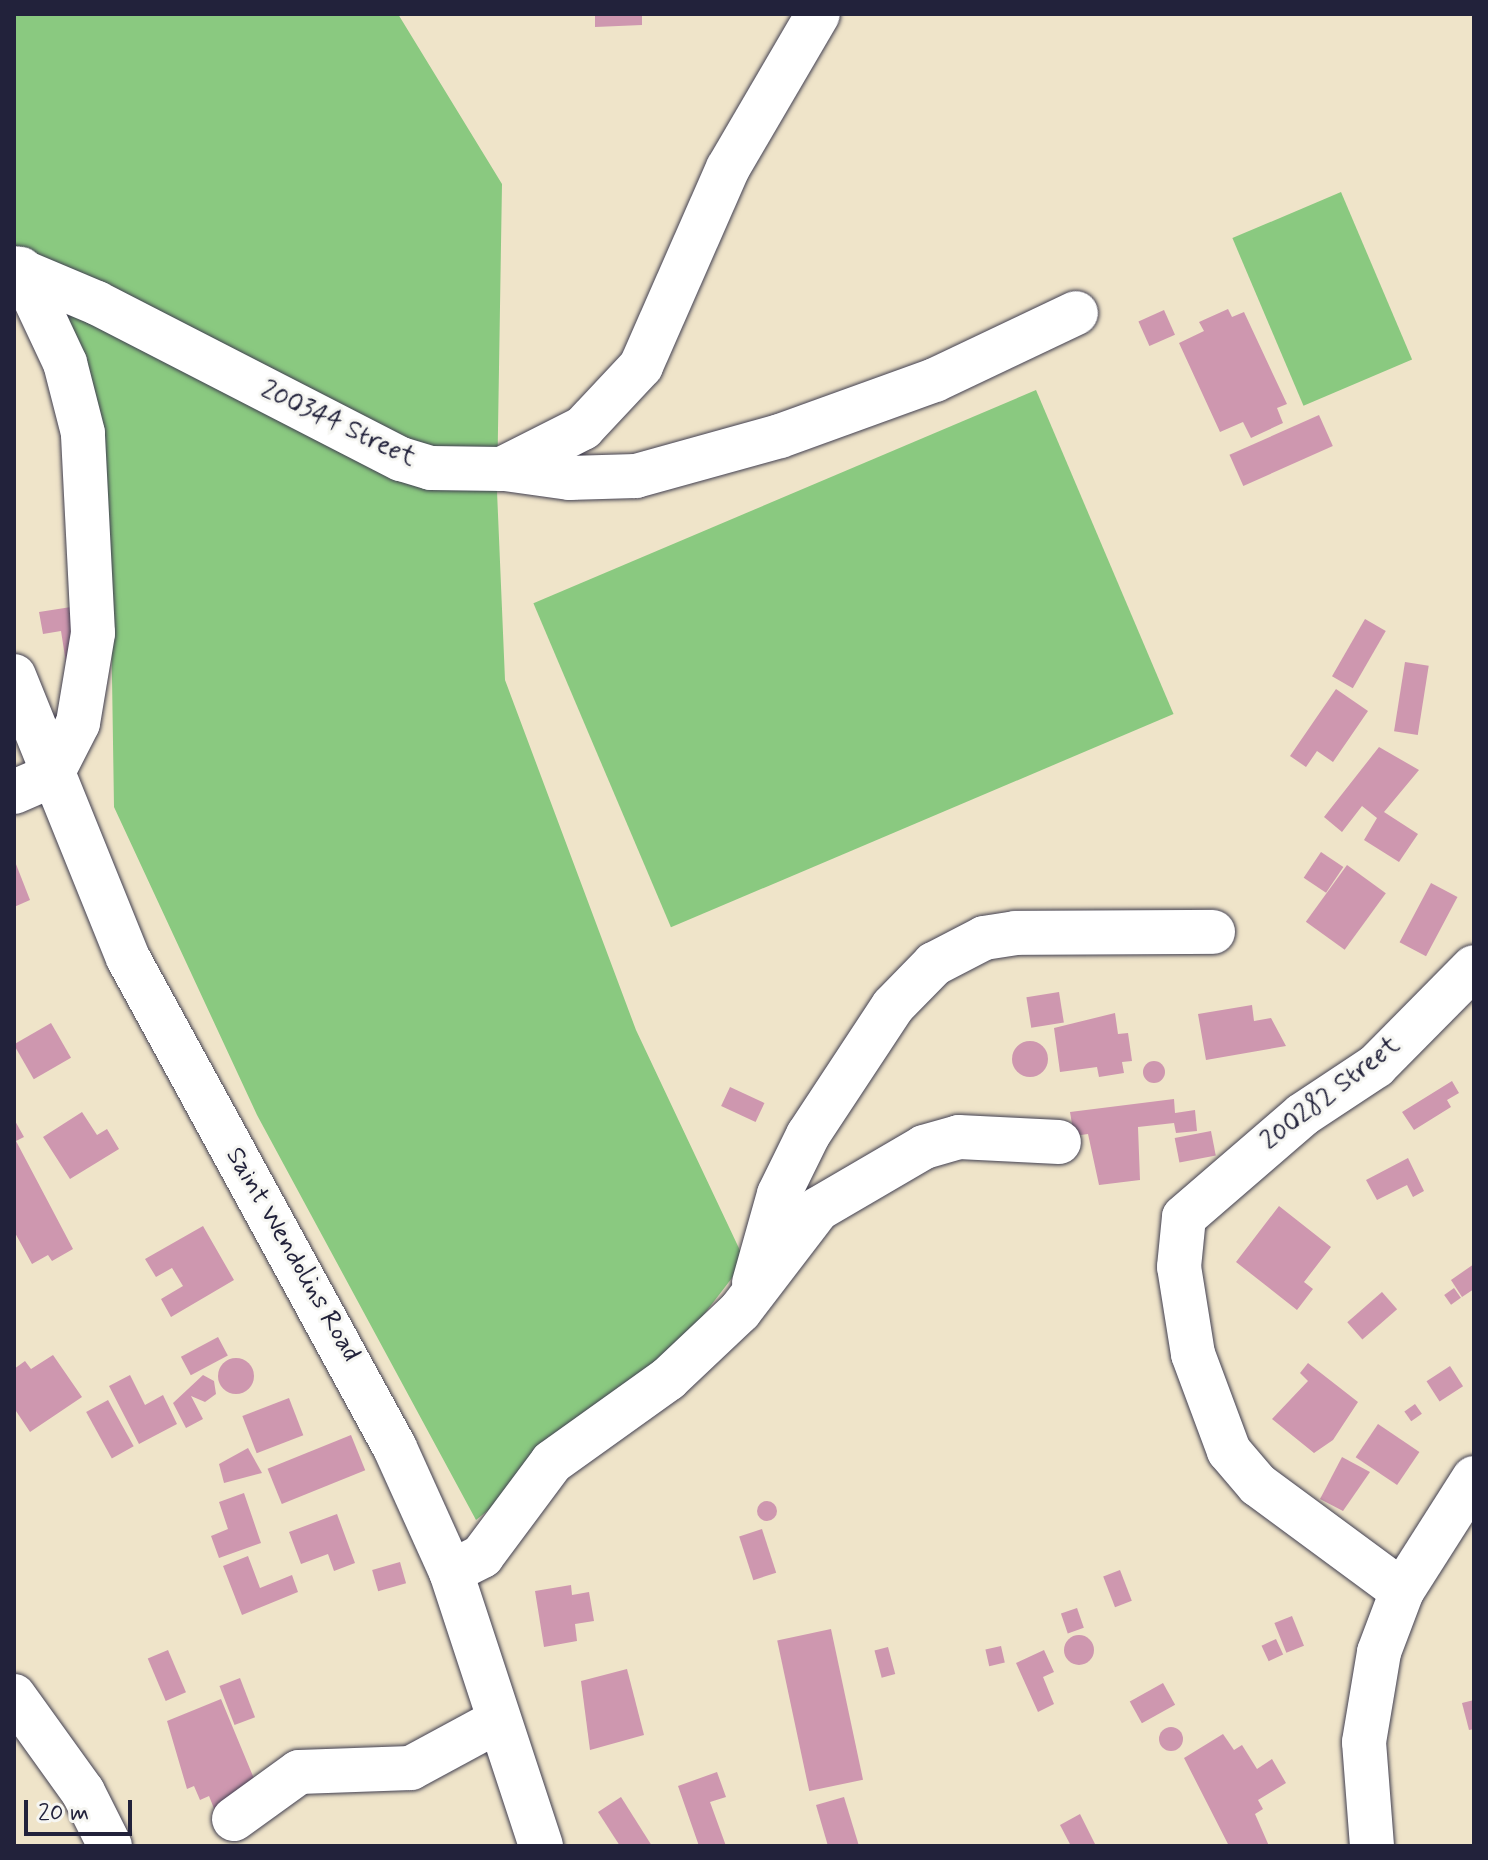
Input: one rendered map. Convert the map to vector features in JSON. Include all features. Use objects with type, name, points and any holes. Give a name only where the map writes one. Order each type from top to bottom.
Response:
[{"type":"street","name":"200344 Street","points":[[17,268],[401,459],[431,468],[502,469],[583,428],[641,366],[728,168],[818,14]]},
{"type":"street","points":[[17,268],[65,363],[83,433],[92,664],[87,702],[33,784]]},
{"type":"street","points":[[502,469],[569,478],[636,476],[780,436],[935,380],[1076,313]]},
{"type":"street","name":"Saint Wendolins Road","points":[[14,676],[33,784],[349,1353],[451,1572],[541,1846]]},
{"type":"street","points":[[750,1299],[779,1194],[808,1135],[893,1006],[934,964],[984,938],[1015,933],[1213,932]]},
{"type":"street","name":"200282 Street","points":[[1402,1591],[1258,1485],[1229,1451],[1193,1354],[1179,1267],[1184,1217],[1302,1115],[1376,1066],[1474,967]]},
{"type":"street","points":[[451,1572],[482,1556],[552,1462],[668,1379],[750,1299],[818,1209],[911,1153],[959,1137],[1059,1142]]},
{"type":"street","points":[[1372,1846],[1364,1742],[1379,1652],[1402,1591],[1474,1478]]},
{"type":"street","points":[[14,1696],[83,1792],[110,1846]]},
{"type":"street","points":[[234,1819],[299,1772],[411,1768],[498,1721]]},
{"type":"green space","points":[[14,14],[398,14],[502,184],[497,491],[505,680],[636,1030],[745,1261],[659,1373],[476,1520],[257,1115],[114,807],[110,548],[14,248]]},
{"type":"green space","points":[[1341,192],[1412,360],[1303,406],[1232,238]]},
{"type":"green space","points":[[1036,390],[1174,714],[671,927],[533,603]]},
{"type":"building","points":[[595,14],[642,14],[642,25],[595,27]]},
{"type":"building","points":[[1228,309],[1232,317],[1244,312],[1287,404],[1277,408],[1283,423],[1251,438],[1243,422],[1220,432],[1179,343],[1204,331],[1199,322]]},
{"type":"building","points":[[1164,310],[1175,335],[1149,346],[1138,321]]},
{"type":"building","points":[[1319,415],[1333,446],[1243,486],[1229,455]]},
{"type":"building","points":[[71,607],[79,660],[66,663],[61,631],[43,634],[39,612]]},
{"type":"building","points":[[1365,619],[1386,631],[1353,688],[1332,676]]},
{"type":"building","points":[[1405,662],[1429,666],[1418,735],[1394,731]]},
{"type":"building","points":[[1336,689],[1368,711],[1333,762],[1317,751],[1306,767],[1290,756]]},
{"type":"building","points":[[1379,747],[1419,770],[1384,812],[1418,834],[1399,862],[1364,840],[1377,818],[1362,806],[1342,832],[1324,817]]},
{"type":"building","points":[[1321,852],[1343,867],[1326,893],[1304,878]]},
{"type":"building","points":[[14,859],[30,900],[14,907]]},
{"type":"building","points":[[1347,865],[1386,893],[1345,950],[1306,922]]},
{"type":"building","points":[[1431,883],[1457,897],[1426,956],[1400,942]]},
{"type":"building","points":[[1059,992],[1064,1023],[1031,1028],[1026,997]]},
{"type":"building","points":[[1252,1005],[1254,1021],[1271,1018],[1286,1046],[1206,1060],[1198,1014]]},
{"type":"building","points":[[1115,1013],[1118,1034],[1128,1033],[1132,1061],[1122,1062],[1124,1073],[1099,1077],[1097,1067],[1060,1072],[1054,1028]]},
{"type":"building","points":[[51,1023],[71,1058],[34,1079],[14,1044]]},
{"type":"building","points":[[1030,1041],[1042,1047],[1048,1059],[1042,1071],[1030,1077],[1018,1071],[1012,1059],[1018,1047]]},
{"type":"building","points":[[1154,1061],[1162,1064],[1165,1072],[1162,1080],[1154,1083],[1146,1080],[1143,1072],[1146,1064]]},
{"type":"building","points":[[1452,1081],[1459,1093],[1447,1100],[1451,1107],[1414,1130],[1402,1112]]},
{"type":"building","points":[[730,1087],[764,1103],[756,1122],[721,1106]]},
{"type":"building","points":[[1174,1099],[1175,1113],[1195,1110],[1197,1131],[1176,1133],[1174,1123],[1138,1127],[1140,1180],[1099,1185],[1088,1134],[1074,1136],[1070,1112]]},
{"type":"building","points":[[82,1112],[97,1135],[107,1129],[119,1149],[70,1179],[43,1137]]},
{"type":"building","points":[[14,1119],[24,1137],[16,1141],[73,1249],[52,1261],[48,1255],[32,1264],[14,1231]]},
{"type":"building","points":[[1211,1131],[1216,1156],[1179,1163],[1175,1138]]},
{"type":"building","points":[[1408,1158],[1424,1191],[1413,1197],[1407,1185],[1377,1200],[1366,1180]]},
{"type":"building","points":[[1279,1206],[1331,1247],[1304,1282],[1313,1289],[1297,1310],[1236,1262]]},
{"type":"building","points":[[203,1226],[234,1280],[171,1317],[161,1299],[183,1286],[172,1268],[156,1277],[145,1259]]},
{"type":"building","points":[[1474,1264],[1474,1289],[1462,1297],[1451,1280]]},
{"type":"building","points":[[1454,1288],[1461,1298],[1451,1305],[1444,1295]]},
{"type":"building","points":[[1382,1292],[1397,1309],[1362,1340],[1347,1322]]},
{"type":"building","points":[[218,1337],[228,1356],[191,1375],[181,1357]]},
{"type":"building","points":[[53,1355],[82,1397],[30,1432],[14,1408],[14,1369],[25,1361],[31,1369]]},
{"type":"building","points":[[236,1358],[249,1363],[254,1376],[249,1389],[236,1394],[223,1389],[218,1376],[223,1363]]},
{"type":"building","points":[[1308,1363],[1358,1402],[1333,1440],[1314,1453],[1272,1419],[1308,1381],[1300,1373]]},
{"type":"building","points":[[1450,1366],[1463,1386],[1440,1401],[1427,1381]]},
{"type":"building","points":[[130,1375],[145,1405],[163,1395],[177,1424],[139,1444],[109,1386]]},
{"type":"building","points":[[203,1375],[214,1381],[216,1394],[205,1402],[191,1396],[203,1419],[186,1428],[173,1403]]},
{"type":"building","points":[[289,1398],[303,1435],[257,1453],[242,1416]]},
{"type":"building","points":[[108,1400],[134,1446],[112,1458],[86,1412]]},
{"type":"building","points":[[1415,1404],[1422,1414],[1411,1421],[1404,1411]]},
{"type":"building","points":[[1378,1424],[1419,1452],[1397,1485],[1356,1457]]},
{"type":"building","points":[[351,1435],[365,1470],[282,1504],[268,1469]]},
{"type":"building","points":[[248,1448],[262,1473],[224,1483],[219,1464]]},
{"type":"building","points":[[1342,1457],[1370,1472],[1343,1511],[1320,1499]]},
{"type":"building","points":[[244,1493],[261,1543],[219,1558],[211,1536],[228,1529],[219,1502]]},
{"type":"building","points":[[763,1501],[771,1501],[777,1511],[771,1521],[763,1521],[757,1515],[757,1507]]},
{"type":"building","points":[[337,1514],[355,1563],[334,1571],[328,1554],[301,1564],[289,1532]]},
{"type":"building","points":[[762,1529],[776,1573],[753,1580],[739,1536]]},
{"type":"building","points":[[248,1556],[260,1588],[292,1575],[298,1592],[242,1615],[223,1566]]},
{"type":"building","points":[[400,1562],[406,1583],[378,1591],[372,1570]]},
{"type":"building","points":[[1120,1570],[1132,1601],[1115,1607],[1103,1576]]},
{"type":"building","points":[[571,1585],[572,1595],[589,1592],[594,1621],[575,1624],[577,1641],[544,1647],[535,1591]]},
{"type":"building","points":[[1077,1608],[1084,1628],[1068,1633],[1061,1614]]},
{"type":"building","points":[[1292,1616],[1304,1646],[1286,1653],[1274,1623]]},
{"type":"building","points":[[831,1629],[863,1780],[809,1791],[777,1640]]},
{"type":"building","points":[[1079,1635],[1090,1639],[1094,1650],[1090,1661],[1079,1665],[1068,1661],[1064,1650],[1068,1639]]},
{"type":"building","points":[[1276,1639],[1283,1654],[1269,1661],[1261,1646]]},
{"type":"building","points":[[1001,1646],[1005,1663],[989,1666],[985,1650]]},
{"type":"building","points":[[888,1647],[895,1674],[882,1678],[874,1651]]},
{"type":"building","points":[[168,1650],[186,1692],[166,1701],[148,1659]]},
{"type":"building","points":[[1044,1650],[1054,1672],[1043,1677],[1054,1704],[1038,1712],[1016,1663]]},
{"type":"building","points":[[627,1669],[644,1735],[590,1750],[581,1681]]},
{"type":"building","points":[[240,1678],[255,1717],[235,1725],[219,1686]]},
{"type":"building","points":[[1163,1683],[1175,1705],[1142,1723],[1130,1701]]},
{"type":"building","points":[[221,1699],[260,1793],[215,1811],[209,1796],[200,1800],[194,1786],[187,1789],[167,1721]]},
{"type":"building","points":[[1474,1700],[1474,1729],[1469,1730],[1462,1703]]},
{"type":"building","points":[[1171,1727],[1179,1731],[1183,1739],[1179,1747],[1171,1751],[1163,1747],[1159,1739],[1163,1731]]},
{"type":"building","points":[[1223,1734],[1234,1750],[1242,1745],[1257,1769],[1272,1759],[1286,1783],[1258,1800],[1263,1809],[1255,1814],[1269,1846],[1229,1846],[1184,1758]]},
{"type":"building","points":[[717,1772],[726,1797],[710,1802],[726,1846],[699,1846],[678,1786]]},
{"type":"building","points":[[621,1797],[652,1846],[620,1846],[598,1812]]},
{"type":"building","points":[[844,1797],[859,1846],[828,1846],[816,1805]]},
{"type":"building","points":[[1080,1814],[1096,1846],[1071,1846],[1060,1825]]}]
